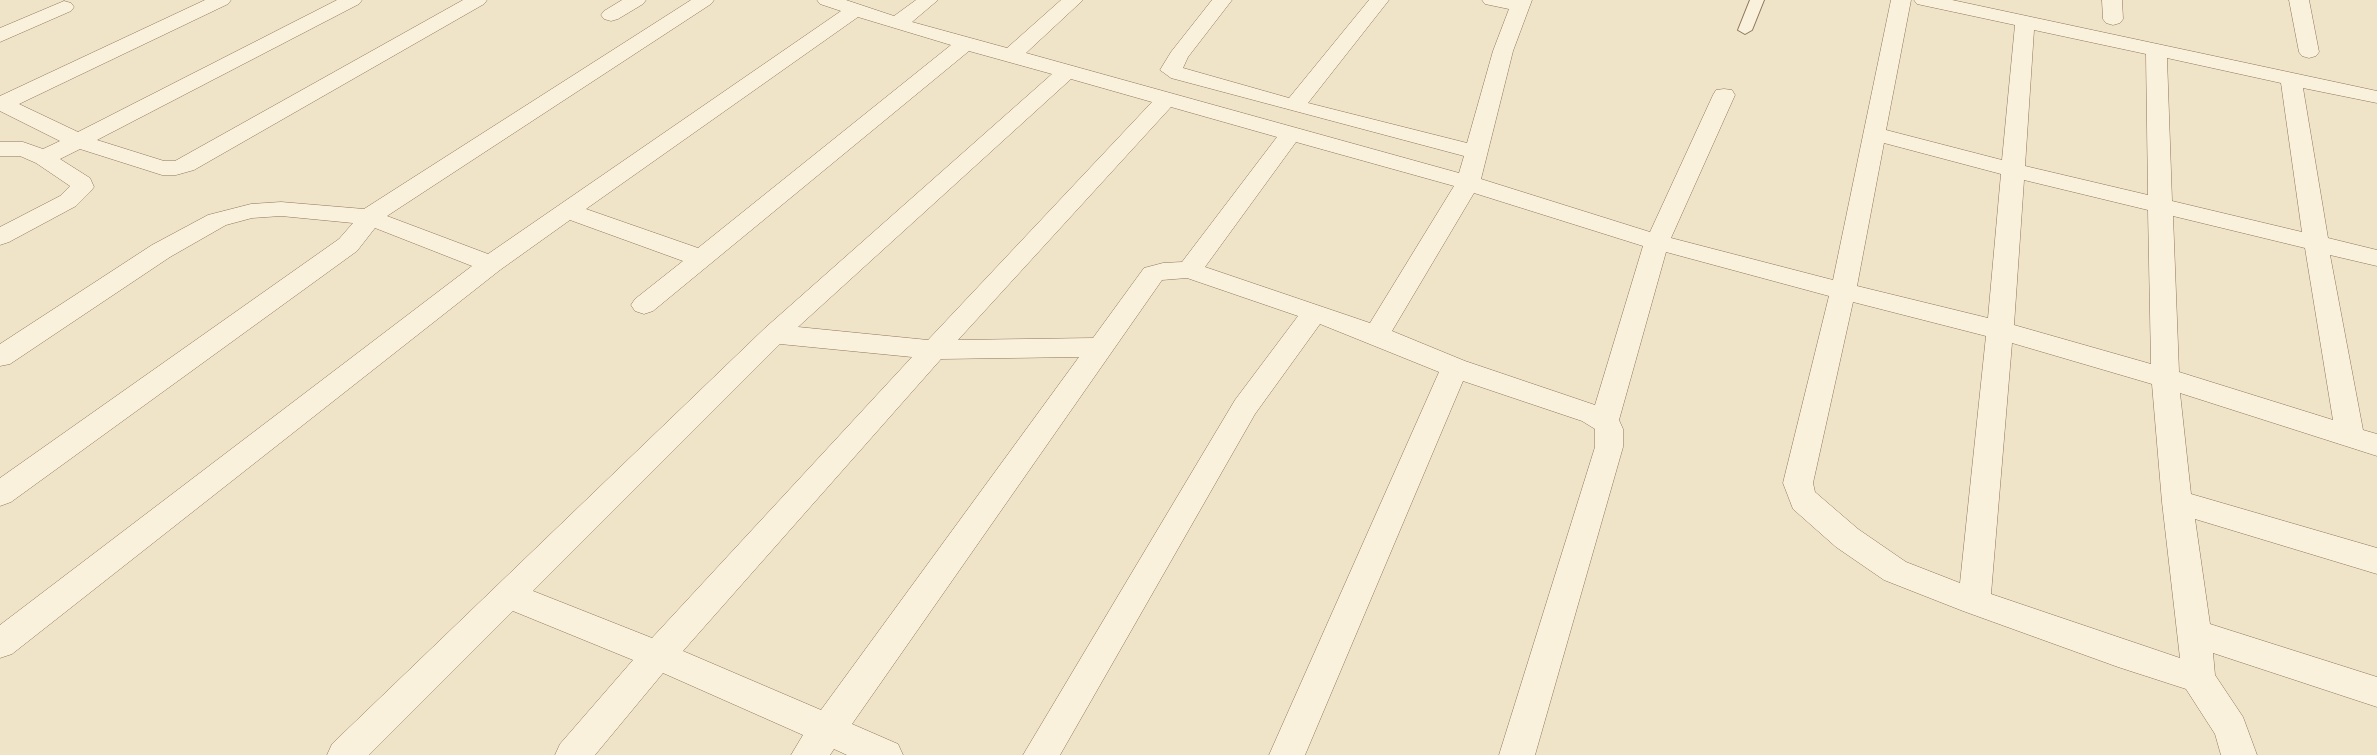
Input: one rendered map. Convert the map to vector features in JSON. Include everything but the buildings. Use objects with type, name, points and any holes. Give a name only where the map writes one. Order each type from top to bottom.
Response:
[{"type":"street","points":[[1,103],[221,0]]},
{"type":"street","points":[[44,158],[352,0]]},
{"type":"street","points":[[1,103],[78,141],[169,169],[186,165],[477,0]]},
{"type":"street","points":[[611,15],[636,0]]},
{"type":"street","points":[[0,494],[348,245],[362,231],[368,217],[704,0]]},
{"type":"street","points":[[827,0],[897,24],[1468,183],[1658,242],[2000,330],[2165,378],[2377,445]]},
{"type":"street","points":[[897,24],[928,0]]},
{"type":"street","points":[[1011,56],[1073,0]]},
{"type":"street","points":[[1222,0],[1178,56],[1171,70],[1178,74],[1294,106],[1476,152]]},
{"type":"street","points":[[1294,106],[1379,0]]},
{"type":"street","points":[[1376,335],[1412,279],[1468,183],[1503,52],[1521,3],[1492,0]]},
{"type":"street","points":[[1901,0],[1844,291],[1798,483],[1800,492],[1804,500],[1846,538],[1895,571],[1974,602],[2118,653],[2198,678]]},
{"type":"street","points":[[1924,0],[2377,97]]},
{"type":"street","points":[[2299,0],[2309,52]]},
{"type":"street","points":[[0,36],[64,2]]},
{"type":"street","points":[[0,644],[491,264],[856,10]]},
{"type":"street","points":[[1974,602],[2000,330],[2025,21]]},
{"type":"street","points":[[644,305],[966,43]]},
{"type":"street","points":[[2156,49],[2165,378],[2177,502],[2195,633],[2198,678],[2232,728],[2239,755]]},
{"type":"street","points":[[345,755],[774,334],[1067,71]]},
{"type":"street","points":[[2291,78],[2316,243],[2350,437]]},
{"type":"street","points":[[1517,755],[1609,447],[1609,429],[1605,420],[1658,242],[1724,96]]},
{"type":"street","points":[[573,755],[658,655],[934,350],[1167,99]]},
{"type":"street","points":[[1188,270],[1291,134]]},
{"type":"street","points":[[1875,134],[2013,170],[2377,258]]},
{"type":"street","points":[[0,149],[27,149],[82,183],[82,187],[68,201],[0,238]]},
{"type":"street","points":[[0,357],[161,251],[217,220],[250,211],[281,209],[368,217],[491,264]]},
{"type":"street","points":[[568,210],[700,258]]},
{"type":"street","points":[[818,742],[1153,274],[1164,271],[1188,270],[1315,313],[1376,335],[1455,368],[1605,420]]},
{"type":"street","points":[[1041,755],[1245,408],[1294,337],[1315,313]]},
{"type":"street","points":[[774,334],[934,350],[1101,347]]},
{"type":"street","points":[[1287,755],[1455,368]]},
{"type":"street","points":[[2177,502],[2377,561]]},
{"type":"street","points":[[508,595],[658,655],[818,742],[885,755]]},
{"type":"street","points":[[2195,633],[2377,692]]},
{"type":"lane","points":[[1745,30],[1756,0]]}]
